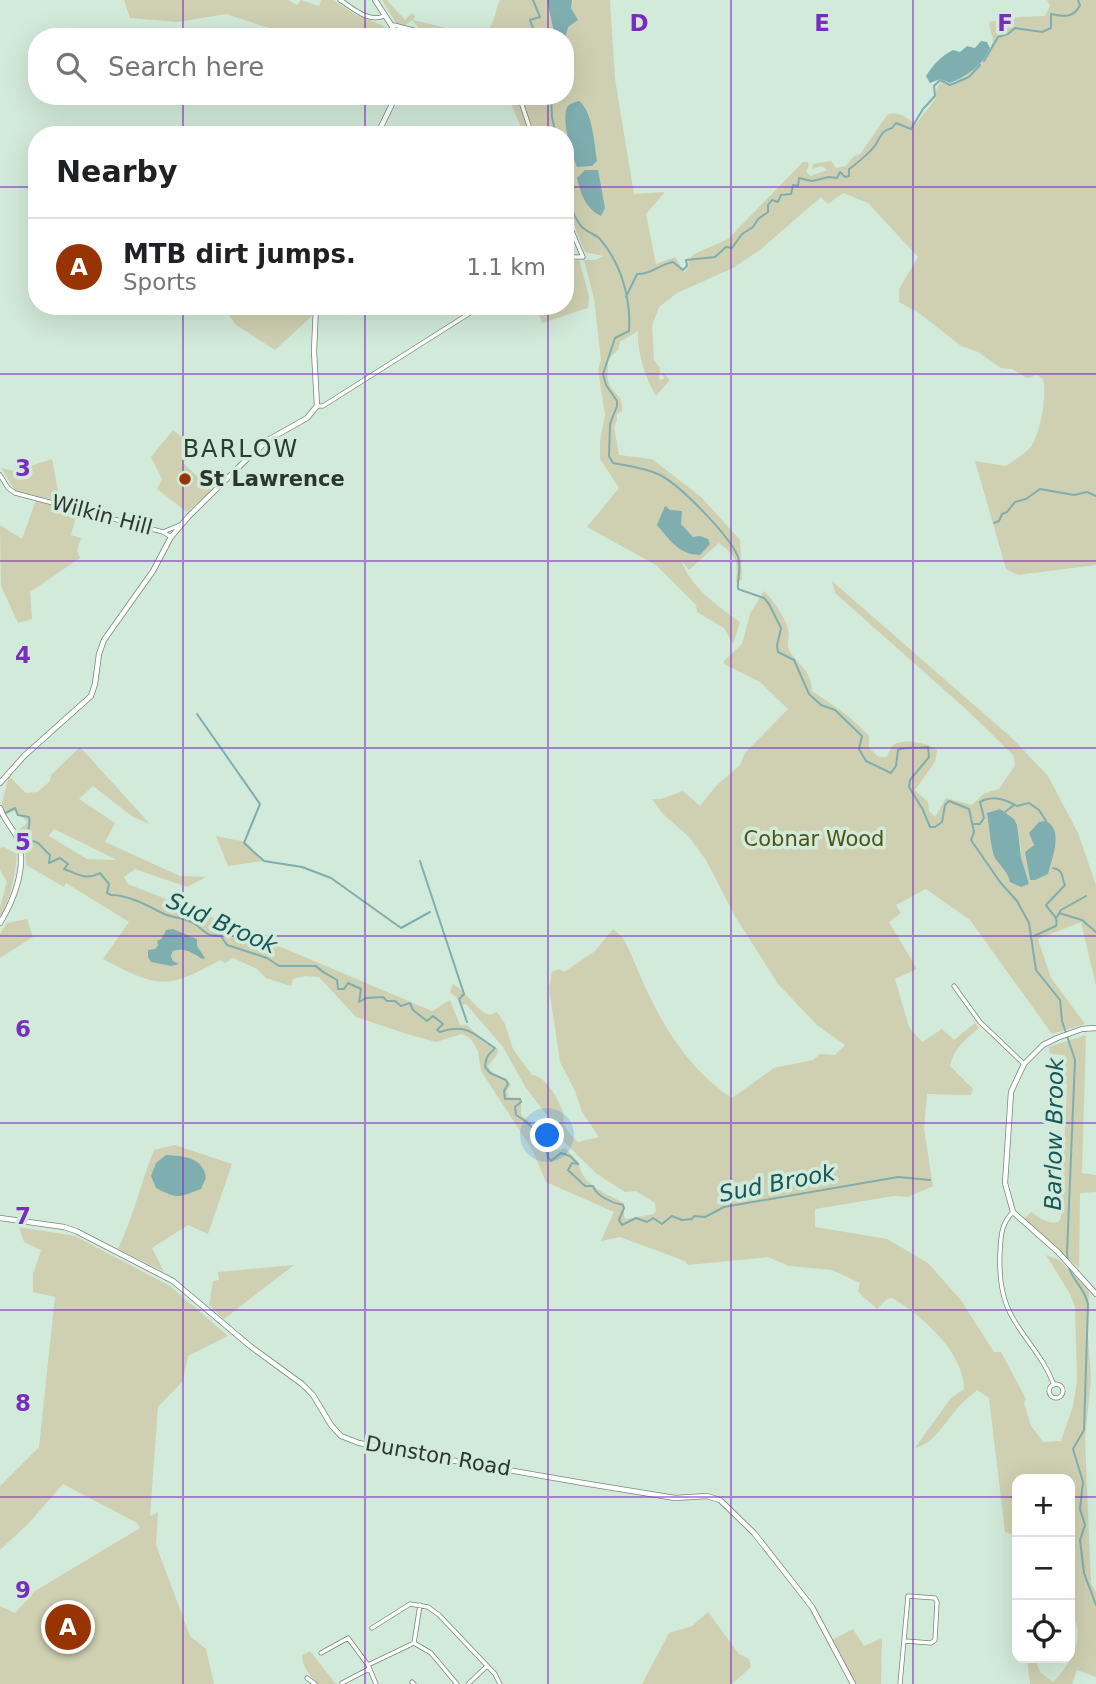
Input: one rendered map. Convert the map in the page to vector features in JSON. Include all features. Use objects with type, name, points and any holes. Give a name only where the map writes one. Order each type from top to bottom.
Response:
[{"type":"main road","points":[[375,0],[392,27]]},
{"type":"main road","points":[[381,126],[392,105]]},
{"type":"main road","points":[[0,783],[17,762],[90,696],[96,684],[99,654],[104,639],[153,571],[171,537],[181,525],[268,440],[307,418],[317,405],[314,352],[316,315]]},
{"type":"main road","points":[[0,808],[19,842],[20,854],[18,878],[11,905],[0,923]]},
{"type":"main road","points":[[1093,1028],[1074,1032],[1043,1045],[1024,1064],[1013,1083],[1005,1186],[1013,1212],[1063,1257],[1096,1294]]},
{"type":"main road","name":"Dunston Road","points":[[0,1218],[71,1229],[173,1281],[250,1346],[302,1384],[313,1395],[341,1436],[359,1443],[583,1483],[675,1498],[707,1496],[720,1500],[754,1533],[812,1607],[853,1684]]},
{"type":"street","points":[[340,0],[370,18],[384,16]]},
{"type":"street","points":[[392,27],[405,28]]},
{"type":"street","points":[[524,105],[530,126]]},
{"type":"street","points":[[574,236],[583,257],[574,257]]},
{"type":"street","points":[[317,405],[323,406],[467,315]]},
{"type":"street","name":"Wilkin Hill","points":[[0,475],[8,488],[15,493],[163,531],[171,537]]},
{"type":"street","points":[[163,531],[181,525]]},
{"type":"street","points":[[954,986],[980,1022],[1024,1064]]},
{"type":"street","points":[[1013,1212],[1006,1219],[1001,1232],[999,1276],[1003,1294],[1013,1319],[1040,1356],[1054,1385]]},
{"type":"street","points":[[900,1684],[908,1596],[936,1599],[936,1638],[931,1643],[905,1641]]},
{"type":"street","points":[[372,1628],[410,1604],[428,1607],[488,1666],[500,1684]]},
{"type":"street","points":[[414,1643],[420,1605]]},
{"type":"street","points":[[321,1653],[348,1638],[369,1667],[376,1684]]},
{"type":"street","points":[[342,1683],[414,1643]]},
{"type":"street","points":[[414,1643],[431,1653],[457,1684]]},
{"type":"street","points":[[468,1684],[488,1666]]},
{"type":"street","points":[[307,1678],[315,1684]]},
{"type":"green space","points":[[124,0],[288,0],[297,5],[301,0],[319,6],[321,0],[333,0],[356,15],[385,28],[269,28],[226,14],[178,22],[130,18]]},
{"type":"green space","points":[[382,0],[387,0],[405,20],[412,13],[415,16],[413,20],[446,28],[419,28],[412,20],[404,26],[396,23]]},
{"type":"green space","points":[[500,0],[610,0],[615,79],[634,194],[665,192],[646,214],[656,264],[675,257],[684,272],[694,254],[728,239],[803,162],[808,162],[806,172],[811,176],[827,170],[822,166],[812,169],[813,164],[831,161],[836,168],[846,166],[853,157],[861,153],[887,115],[899,114],[916,124],[936,98],[940,82],[951,86],[988,54],[993,41],[989,22],[1045,16],[1050,6],[1047,0],[1096,0],[1096,565],[1018,575],[1006,569],[975,461],[1006,466],[1030,448],[1038,431],[1042,412],[1043,379],[1037,375],[1027,378],[1012,369],[1001,368],[978,352],[961,346],[919,313],[899,302],[899,289],[918,257],[868,203],[843,193],[828,204],[821,197],[761,249],[733,268],[677,293],[659,307],[652,326],[654,360],[660,368],[659,380],[664,379],[662,372],[670,380],[656,396],[642,365],[638,331],[620,342],[618,350],[607,360],[609,384],[622,406],[614,426],[619,455],[652,459],[701,497],[740,540],[742,579],[736,583],[735,560],[719,543],[689,570],[681,560],[698,587],[740,622],[733,644],[724,628],[697,612],[696,605],[656,565],[587,527],[619,488],[600,459],[605,415],[598,369],[601,360],[594,299],[584,260],[595,260],[604,256],[585,252],[574,225],[574,126],[520,126],[512,105],[574,105],[574,28],[490,28]]},
{"type":"green space","points":[[574,260],[579,260],[589,296],[588,308],[574,313]]},
{"type":"green space","points":[[229,315],[312,315],[275,350],[236,325]]},
{"type":"green space","points":[[539,315],[567,315],[542,323]]},
{"type":"green space","points":[[173,430],[194,450],[183,463],[212,490],[187,512],[157,489],[162,479],[151,457]]},
{"type":"green space","points":[[52,459],[60,501],[16,492],[1,468],[14,471]]},
{"type":"green space","points":[[36,500],[77,512],[71,535],[81,538],[77,551],[80,558],[30,592],[32,619],[18,623],[1,586],[0,525],[22,539]]},
{"type":"green space","name":"Cobnar Wood","points":[[832,581],[1013,739],[1048,776],[1078,833],[1096,885],[1096,986],[1081,922],[1038,939],[1051,978],[1085,1024],[1052,1034],[970,920],[926,889],[896,905],[901,913],[889,922],[917,969],[895,979],[909,1027],[922,1042],[942,1029],[954,1040],[975,1023],[979,1028],[958,1049],[950,1066],[973,1089],[971,1095],[927,1094],[924,1129],[933,1186],[908,1197],[894,1196],[815,1209],[815,1227],[887,1239],[928,1263],[960,1299],[994,1352],[1001,1352],[1026,1399],[1024,1403],[1031,1426],[1043,1442],[1061,1441],[1073,1406],[1077,1381],[1075,1307],[1046,1255],[1059,1260],[1089,1290],[1091,1379],[1085,1439],[1091,1584],[1096,1592],[1096,1677],[1077,1670],[1072,1684],[1030,1684],[1028,1663],[1037,1663],[1040,1672],[1053,1682],[1068,1663],[1075,1663],[1078,1631],[1075,1622],[1075,1474],[1012,1474],[1012,1534],[1005,1532],[989,1398],[977,1390],[958,1407],[933,1437],[915,1448],[951,1398],[964,1389],[962,1375],[949,1349],[916,1314],[892,1298],[887,1299],[877,1309],[858,1292],[860,1283],[832,1270],[789,1266],[768,1257],[688,1265],[685,1261],[620,1237],[601,1241],[614,1212],[546,1182],[533,1151],[481,1071],[478,1051],[471,1039],[462,1034],[436,1042],[356,1017],[319,977],[293,979],[291,986],[266,978],[257,969],[233,958],[225,963],[220,960],[186,977],[161,982],[136,975],[103,959],[129,922],[66,883],[64,887],[26,865],[25,847],[19,830],[28,822],[14,811],[4,814],[2,803],[9,776],[26,793],[38,792],[80,747],[150,824],[133,817],[93,786],[79,799],[115,823],[105,842],[180,876],[206,877],[187,887],[135,869],[124,877],[128,884],[432,1011],[450,1000],[460,1025],[467,1025],[485,1042],[498,1049],[497,1055],[488,1066],[511,1085],[507,1090],[508,1097],[521,1098],[521,1115],[554,1146],[560,1150],[565,1148],[579,1163],[589,1183],[624,1203],[624,1217],[627,1219],[653,1214],[656,1211],[655,1203],[636,1191],[625,1192],[597,1174],[558,1136],[553,1123],[526,1088],[503,1047],[466,1004],[460,1005],[450,992],[453,984],[485,1013],[490,1015],[497,1012],[505,1024],[513,1049],[532,1075],[542,1079],[551,1090],[561,1108],[565,1127],[578,1142],[599,1137],[582,1112],[560,1062],[549,988],[552,972],[559,969],[564,972],[595,951],[613,929],[623,938],[673,1038],[694,1065],[732,1098],[774,1068],[813,1060],[820,1054],[835,1055],[845,1045],[818,1026],[778,984],[736,918],[706,860],[689,837],[663,814],[652,799],[661,799],[683,791],[700,806],[716,786],[740,765],[745,753],[788,709],[760,682],[724,664],[742,644],[750,614],[764,591],[785,620],[789,631],[788,647],[806,671],[812,691],[863,729],[869,736],[869,748],[879,757],[887,757],[893,745],[907,741],[928,745],[937,750],[935,762],[915,790],[928,802],[929,811],[935,817],[946,798],[972,805],[985,793],[999,789],[1015,765],[1013,755],[968,711],[835,593]],"holes":[[[54,829],[117,860],[87,859],[49,836]],[[989,830],[1020,843],[1029,884],[1009,874],[999,864]],[[1034,841],[1052,853],[1048,874],[1030,880],[1025,852],[1033,848]],[[173,929],[186,936],[201,953],[197,957],[187,950],[173,951],[173,961],[155,949],[157,941],[165,931]]]},
{"type":"green space","points":[[216,836],[246,842],[263,861],[228,866]]},
{"type":"green space","points":[[4,847],[17,854],[12,887],[0,918],[7,882],[0,870],[0,848]]},
{"type":"green space","points":[[27,919],[33,937],[0,958],[0,934],[7,923]]},
{"type":"green space","points":[[1086,1035],[1082,1173],[1096,1175],[1096,1192],[1080,1193],[1079,1268],[1024,1219],[1031,1212],[1050,1222],[1058,1222],[1061,1218],[1067,1084],[1062,1084],[1064,1055],[1050,1054],[1049,1047]]},
{"type":"green space","points":[[175,1145],[232,1164],[208,1234],[188,1225],[152,1248],[164,1272],[118,1249],[154,1150]]},
{"type":"green space","points":[[19,1227],[75,1236],[170,1286],[228,1336],[188,1356],[183,1381],[158,1407],[150,1516],[158,1512],[156,1545],[190,1636],[206,1649],[214,1684],[0,1684],[0,1606],[15,1613],[35,1591],[140,1528],[137,1523],[63,1484],[28,1524],[0,1550],[0,1486],[39,1447],[55,1297],[33,1292],[33,1274],[41,1250],[24,1242]]},
{"type":"green space","points":[[294,1265],[224,1319],[209,1305],[213,1281],[219,1280],[218,1272]]},
{"type":"green space","points":[[708,1612],[739,1654],[749,1659],[751,1667],[732,1684],[642,1684],[669,1633],[692,1626]]},
{"type":"green space","points":[[853,1629],[864,1646],[882,1638],[881,1684],[854,1684],[832,1640]]},
{"type":"green space","points":[[310,1651],[336,1684],[317,1684],[312,1678],[302,1659],[302,1655]]},
{"type":"water","points":[[547,0],[572,0],[571,8],[578,20],[568,28],[553,28]]},
{"type":"water","points":[[981,41],[987,42],[990,48],[974,69],[950,83],[940,79],[930,83],[926,76],[941,58],[953,50],[960,52],[967,46],[975,48]]},
{"type":"water","points":[[579,101],[584,106],[592,128],[597,161],[592,166],[577,167],[574,159],[574,126],[566,126],[565,118],[568,106]]},
{"type":"water","points":[[585,170],[598,170],[605,208],[601,216],[587,205],[580,190],[577,178]]},
{"type":"water","points":[[665,506],[670,510],[682,511],[681,524],[693,537],[708,539],[710,544],[700,555],[680,549],[657,525]]},
{"type":"water","points":[[1000,809],[1014,819],[1017,825],[1021,857],[1029,884],[1021,887],[1010,882],[995,858],[987,813]]},
{"type":"water","points":[[1046,821],[1051,825],[1056,838],[1052,860],[1048,874],[1030,880],[1025,852],[1034,845],[1029,833],[1039,822]]},
{"type":"water","points":[[173,929],[197,939],[197,946],[205,958],[186,950],[178,950],[173,951],[171,956],[173,961],[179,964],[171,966],[151,962],[148,950],[155,949],[157,941],[166,930]]},
{"type":"water","points":[[166,1155],[186,1157],[197,1162],[206,1178],[201,1189],[179,1196],[156,1188],[151,1176],[156,1163]]},
{"type":"waterway","name":"Barlow Brook","points":[[533,0],[540,17],[530,20],[533,28]]},
{"type":"waterway","points":[[984,61],[998,37],[1015,28],[1042,32],[1051,28],[1051,14],[1072,14],[1080,5],[1078,0]]},
{"type":"waterway","points":[[626,297],[637,274],[647,273],[673,262],[683,270],[687,266],[686,260],[715,257],[726,247],[732,248],[742,234],[768,212],[768,205],[772,200],[778,202],[781,195],[791,194],[793,185],[798,186],[799,178],[812,181],[837,178],[840,172],[845,177],[849,176],[849,169],[871,150],[886,130],[896,123],[911,129],[935,96],[934,86],[940,80],[950,85],[969,77],[980,65]]},
{"type":"waterway","name":"Barlow Brook","points":[[551,105],[554,126]]},
{"type":"waterway","name":"Barlow Brook","points":[[574,214],[582,227],[598,237],[608,249],[627,295],[629,331],[615,338],[603,374],[606,385],[617,401],[610,424],[609,456],[613,463],[660,475],[680,489],[715,524],[738,557],[738,589],[764,598],[781,628],[778,652],[794,660],[809,694],[821,705],[835,710],[862,736],[859,749],[866,761],[891,773],[896,766],[898,750],[928,747],[929,757],[910,780],[909,787],[930,827],[942,822],[945,805],[949,801],[969,809],[974,832],[971,840],[1000,882],[1017,901],[1029,923],[1036,970],[1060,1000],[1062,1021],[1075,1060],[1068,1262]]},
{"type":"waterway","points":[[994,523],[999,521],[1002,514],[1015,502],[1026,499],[1040,489],[1074,495],[1087,492],[1096,496]]},
{"type":"waterway","points":[[197,714],[260,804],[244,843],[264,861],[302,867],[331,878],[401,928],[430,912]]},
{"type":"waterway","points":[[974,824],[980,824],[984,818],[980,802],[994,798],[1017,806],[1029,803],[1039,810],[1046,821]]},
{"type":"waterway","points":[[1005,812],[1014,805]]},
{"type":"waterway","name":"Sud Brook","points":[[0,816],[15,808],[18,815],[29,817],[29,841],[38,843],[50,855],[49,863],[60,858],[68,864],[64,869],[78,875],[86,877],[100,873],[109,884],[107,893],[111,895],[131,899],[166,915],[189,921],[208,934],[221,936],[227,945],[267,958],[279,966],[316,966],[337,980],[338,989],[344,989],[348,983],[361,989],[359,1002],[366,998],[383,997],[401,1006],[410,1003],[413,1010],[427,1021],[433,1016],[443,1024],[437,1030],[440,1032],[464,1029],[475,1034],[495,1048],[487,1057],[485,1067],[490,1073],[506,1080],[508,1084],[504,1091],[505,1099],[520,1099],[521,1102],[515,1107],[516,1115],[537,1132],[551,1161],[561,1153],[570,1156],[578,1164],[572,1163],[568,1170],[585,1186],[593,1186],[597,1193],[623,1205],[619,1220],[622,1225],[636,1218],[647,1222],[653,1218],[662,1224],[672,1216],[682,1220],[692,1219],[694,1216],[705,1217],[724,1207],[898,1177],[930,1180]]},
{"type":"waterway","points":[[420,861],[464,994],[459,999],[467,1022]]},
{"type":"waterway","points":[[1034,936],[1056,926],[1057,923],[1046,905],[1065,885],[1061,873],[1053,868]]},
{"type":"waterway","points":[[1057,917],[1061,910],[1086,896]]},
{"type":"waterway","points":[[1059,913],[1082,920],[1096,932]]},
{"type":"waterway","name":"Barlow Brook","points":[[1069,1268],[1088,1304],[1084,1430],[1073,1449],[1083,1482],[1080,1509],[1085,1525],[1080,1540],[1084,1573],[1096,1605]]},
{"type":"place","name":"St Lawrence","points":[[185,479]]},
{"type":"place","name":"MTB dirt jumps.","points":[[68,1627]]},
{"type":"district","name":"BARLOW","points":[[241,449]]}]
